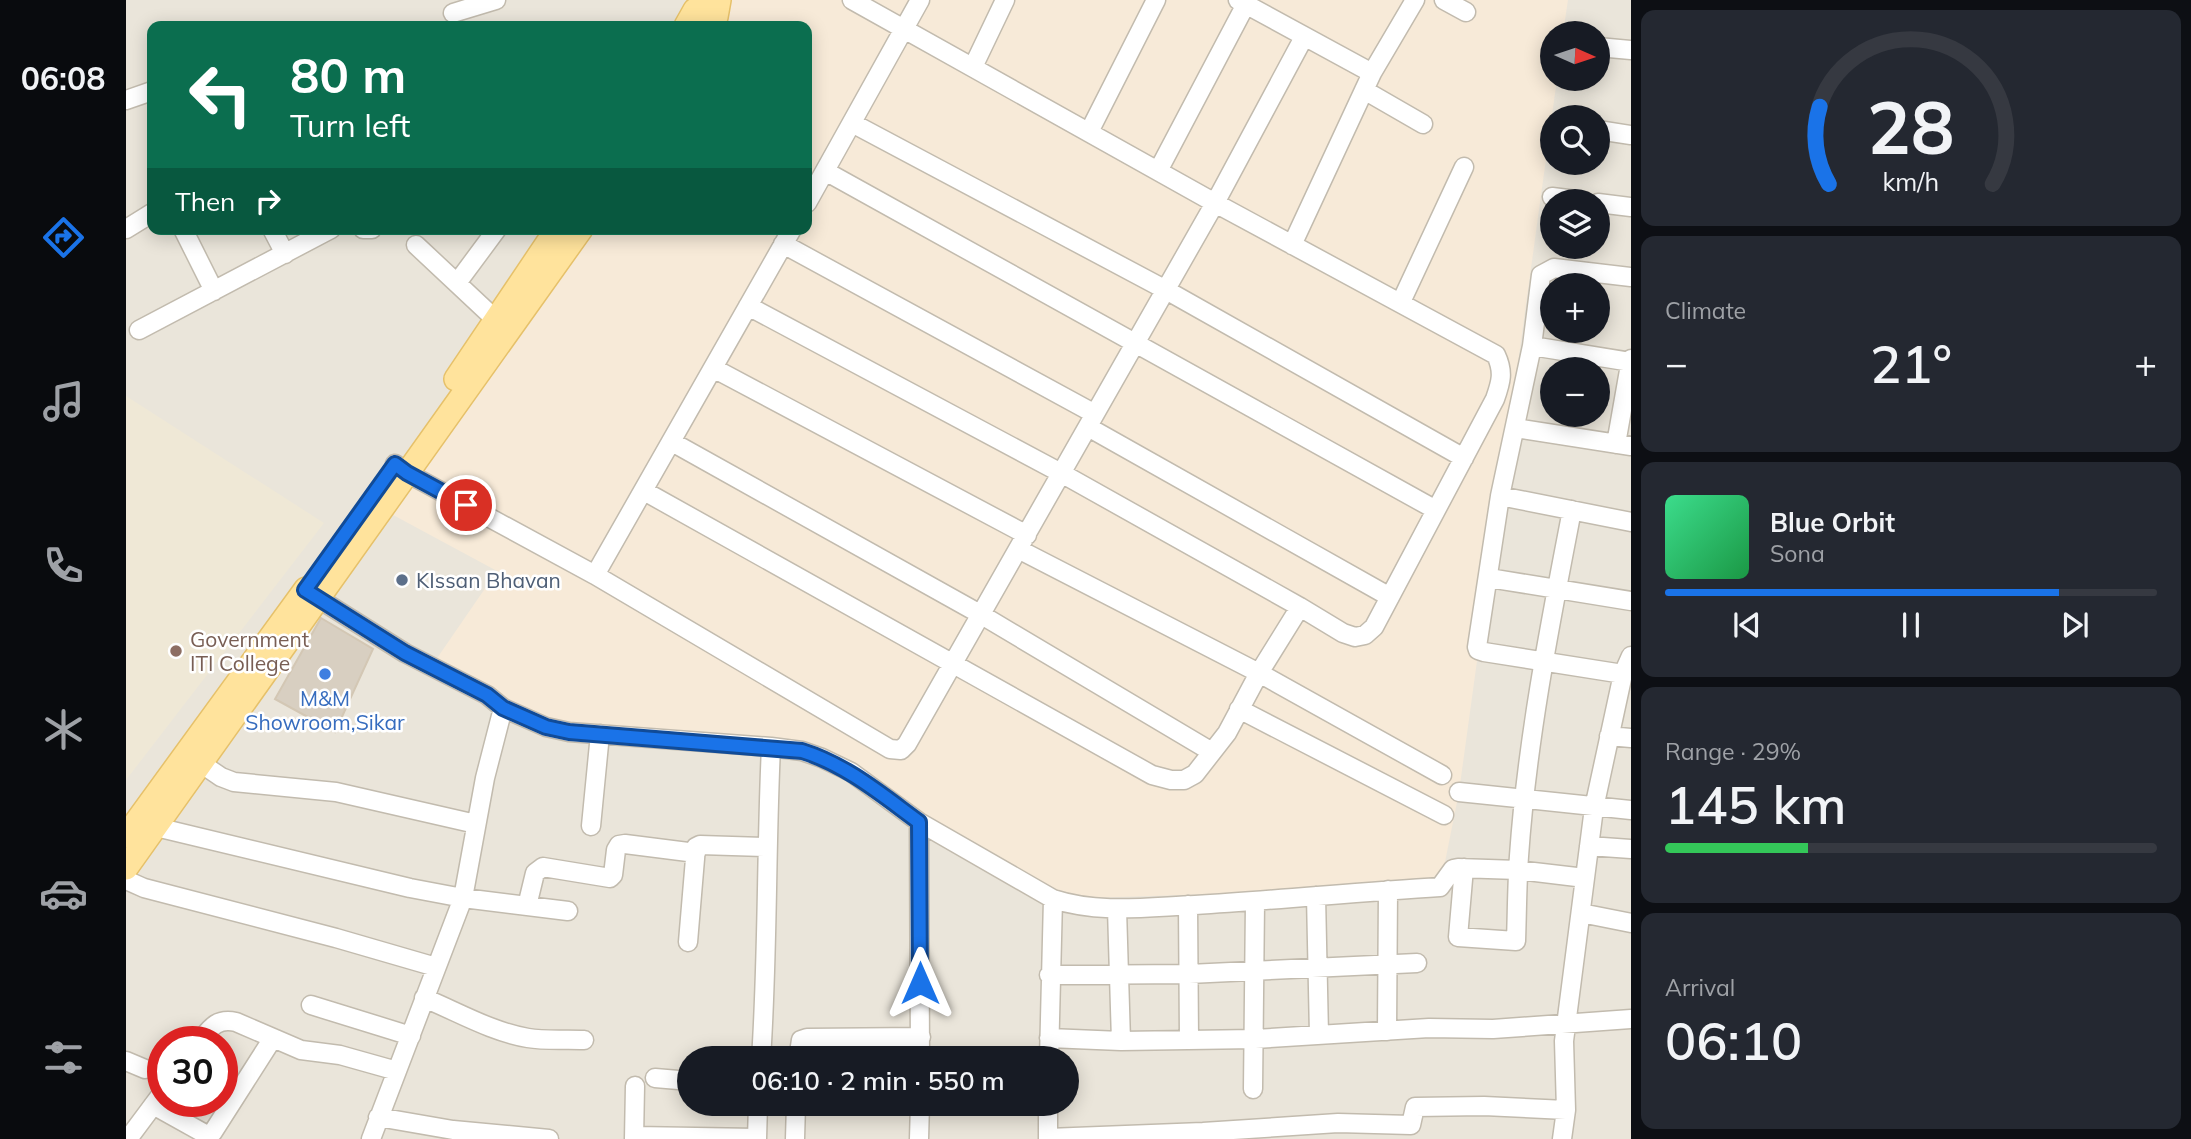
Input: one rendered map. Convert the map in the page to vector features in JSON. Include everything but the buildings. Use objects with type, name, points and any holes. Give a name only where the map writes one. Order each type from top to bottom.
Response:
[{"type":"main road","points":[[689,21],[695,10],[711,0]]},
{"type":"main road","points":[[713,21],[719,0]]},
{"type":"main road","points":[[401,469],[495,319],[553,235]]},
{"type":"main road","points":[[126,868],[202,764],[312,595],[401,469],[576,235]]},
{"type":"main road","points":[[126,836],[312,595]]},
{"type":"street","points":[[453,18],[496,0]]},
{"type":"street","points":[[748,306],[1061,473],[1300,607],[1343,634],[1355,637],[1365,635],[1374,627],[1495,399],[1501,382],[1502,368],[1496,355],[1215,203],[852,0]]},
{"type":"street","points":[[812,194],[920,0]]},
{"type":"street","points":[[973,67],[1005,0]]},
{"type":"street","points":[[1089,132],[1156,0]]},
{"type":"street","points":[[1292,245],[1372,73],[1415,0]]},
{"type":"street","points":[[1444,0],[1466,12]]},
{"type":"street","points":[[1158,171],[1242,2],[1372,73]]},
{"type":"street","points":[[401,469],[595,575],[890,748],[901,750],[907,744],[1166,290],[1304,37]]},
{"type":"street","points":[[1610,48],[1631,50]]},
{"type":"street","points":[[1364,90],[1423,124]]},
{"type":"street","points":[[126,100],[147,93]]},
{"type":"street","points":[[852,123],[1166,290],[1464,458]]},
{"type":"street","points":[[1610,132],[1631,135]]},
{"type":"street","points":[[1401,302],[1464,167]]},
{"type":"street","points":[[825,171],[1436,510]]},
{"type":"street","points":[[1610,204],[1631,207]]},
{"type":"street","points":[[126,229],[147,216]]},
{"type":"street","points":[[186,235],[214,291]]},
{"type":"street","points":[[274,235],[285,254]]},
{"type":"street","points":[[139,330],[320,235]]},
{"type":"street","points":[[457,283],[493,235]]},
{"type":"street","points":[[595,575],[788,237],[1390,597]]},
{"type":"street","points":[[416,245],[495,319]]},
{"type":"street","points":[[1623,674],[1478,650],[1500,496],[1532,346],[1539,280],[1545,271],[1554,268],[1631,278]]},
{"type":"street","points":[[1515,429],[1624,445],[1631,361],[1532,346]]},
{"type":"street","points":[[713,368],[1442,775]]},
{"type":"street","points":[[672,442],[981,614],[1212,752]]},
{"type":"street","points":[[644,491],[1152,775],[1171,780],[1184,780],[1195,774],[1227,733],[1259,673],[1300,607]]},
{"type":"street","points":[[1500,496],[1631,522]]},
{"type":"street","points":[[1464,868],[1458,937],[1516,941],[1524,800],[1572,510]]},
{"type":"street","points":[[1489,578],[1631,601]]},
{"type":"street","points":[[312,595],[405,653],[487,695],[503,708],[546,727],[600,734],[771,747],[802,751],[822,758],[851,772],[919,822],[1053,899],[1070,905],[1117,909],[1255,902],[1440,887],[1453,869],[1464,868],[1518,870],[1585,878]]},
{"type":"street","points":[[1562,1139],[1566,1110],[1564,1041],[1594,808],[1623,674],[1631,656]]},
{"type":"street","points":[[371,1139],[463,898],[485,778],[503,708]]},
{"type":"street","points":[[1240,709],[1444,815]]},
{"type":"street","points":[[591,826],[600,734]]},
{"type":"street","points":[[1609,736],[1631,738]]},
{"type":"street","points":[[762,1046],[766,981],[771,747]]},
{"type":"street","points":[[202,764],[234,782],[336,792],[476,824]]},
{"type":"street","points":[[1460,792],[1631,810]]},
{"type":"street","points":[[919,822],[921,1046]]},
{"type":"street","points":[[156,827],[410,888],[463,898],[568,911]]},
{"type":"street","points":[[527,906],[535,873],[543,867],[610,878],[613,875],[619,845],[695,853]]},
{"type":"street","points":[[688,942],[695,853],[699,845],[767,847]]},
{"type":"street","points":[[1589,846],[1631,849]]},
{"type":"street","points":[[126,880],[144,888],[336,937],[436,967]]},
{"type":"street","points":[[1387,1031],[1388,890]]},
{"type":"street","points":[[1316,896],[1318,1035]]},
{"type":"street","points":[[1049,1046],[1053,899]]},
{"type":"street","points":[[1253,1089],[1255,902]]},
{"type":"street","points":[[1188,905],[1189,1041]]},
{"type":"street","points":[[1117,909],[1121,1041]]},
{"type":"street","points":[[1581,913],[1631,923]]},
{"type":"street","points":[[1049,975],[1189,974],[1417,963]]},
{"type":"street","points":[[424,998],[516,1035],[584,1040]]},
{"type":"street","points":[[311,1005],[411,1036]]},
{"type":"street","points":[[1049,1038],[1121,1041],[1255,1039],[1429,1028],[1493,1029],[1631,1018]]},
{"type":"street","points":[[212,1026],[226,1020],[301,1050],[340,1055],[397,1071]]},
{"type":"street","points":[[799,1046],[801,1040],[807,1038],[921,1037]]},
{"type":"street","points":[[238,1093],[273,1038]]},
{"type":"street","points":[[126,1061],[145,1069]]},
{"type":"street","points":[[655,1078],[677,1080]]},
{"type":"street","points":[[635,1086],[634,1137],[757,1139],[758,1116]]},
{"type":"street","points":[[1048,1116],[1048,1138],[1150,1137],[1338,1131],[1411,1132],[1415,1107],[1484,1106],[1566,1110]]},
{"type":"street","points":[[128,1139],[147,1113]]},
{"type":"street","points":[[795,1139],[796,1116]]},
{"type":"street","points":[[919,1139],[920,1116]]},
{"type":"street","points":[[183,1117],[207,1135],[213,1132],[223,1117]]},
{"type":"street","points":[[378,1117],[482,1136],[549,1139]]},
{"type":"shaded area","points":[[126,0],[1631,0],[1631,1139],[126,1139]]},
{"type":"shaded area","points":[[711,0],[1568,0],[1565,21],[1540,21],[1540,91],[1555,91],[1553,105],[1540,105],[1540,175],[1544,175],[1459,792],[1440,887],[1053,899],[822,758],[546,727],[431,667],[497,571],[382,509],[559,235],[812,235],[812,21],[697,21]]},
{"type":"shaded area","name":"Government ITI College","points":[[126,396],[324,523],[126,780]]},
{"type":"place","name":"KIssan Bhavan","points":[[402,580]]},
{"type":"place","name":"Government ITI College","points":[[176,651]]},
{"type":"place","name":"M&M Showroom,Sikar","points":[[325,674]]},
{"type":"route","points":[[466,505],[395,464],[305,590],[405,653],[487,695],[503,708],[546,727],[569,732],[802,751],[851,772],[919,822],[920,983]]}]
